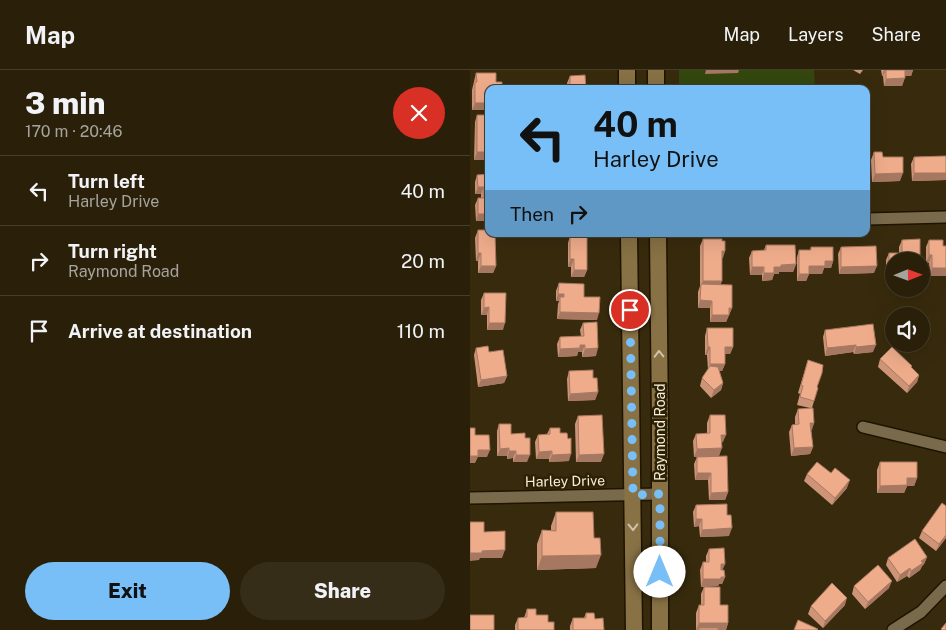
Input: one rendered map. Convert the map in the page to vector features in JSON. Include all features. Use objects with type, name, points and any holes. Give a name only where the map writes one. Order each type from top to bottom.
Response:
[{"type":"main road","points":[[627,70],[627,85]]},
{"type":"main road","points":[[656,70],[656,85]]},
{"type":"main road","name":"Raymond Road","points":[[629,237],[634,630]]},
{"type":"main road","name":"Raymond Road","points":[[658,237],[660,630]]},
{"type":"street","points":[[870,219],[946,217]]},
{"type":"street","points":[[863,427],[946,447]]},
{"type":"street","name":"Harley Drive","points":[[470,498],[660,494]]},
{"type":"street","points":[[893,630],[921,612],[946,586]]},
{"type":"green space","points":[[679,70],[814,70],[815,85],[679,85]]},
{"type":"building","points":[[886,70],[905,70],[905,78],[886,79]]},
{"type":"building","points":[[476,73],[496,73],[496,82],[502,82],[502,85],[485,85],[485,103],[475,103],[475,82],[477,82]]},
{"type":"building","points":[[585,75],[586,85],[570,85],[570,76]]},
{"type":"building","points":[[477,115],[485,115],[485,152],[477,152]]},
{"type":"building","points":[[874,152],[882,152],[883,157],[903,157],[903,173],[875,174]]},
{"type":"building","points":[[946,156],[946,173],[914,173],[914,157]]},
{"type":"building","points":[[485,174],[485,214],[478,214],[478,198],[484,198],[484,187],[478,187],[477,175]]},
{"type":"building","points":[[478,230],[485,230],[485,237],[495,237],[496,266],[481,266],[481,253],[478,253]]},
{"type":"building","points":[[570,237],[587,237],[587,270],[574,270],[574,259],[570,259]]},
{"type":"building","points":[[703,239],[722,239],[722,241],[725,241],[725,251],[722,251],[722,281],[703,281]]},
{"type":"building","points":[[920,239],[920,252],[902,252],[902,240]]},
{"type":"building","points":[[929,240],[943,240],[943,246],[946,246],[946,268],[932,268],[932,255],[929,252]]},
{"type":"building","points":[[766,245],[795,245],[796,264],[774,267],[774,273],[764,273],[764,267],[752,267],[752,251],[766,250]]},
{"type":"building","points":[[876,246],[877,266],[841,267],[841,247]]},
{"type":"building","points":[[811,247],[833,247],[833,261],[825,261],[825,266],[809,266],[809,274],[799,274],[799,250],[811,250]]},
{"type":"building","points":[[559,283],[584,284],[584,297],[600,297],[599,313],[560,312],[560,297],[564,297],[564,294],[558,294]]},
{"type":"building","points":[[701,284],[732,285],[732,308],[729,308],[729,315],[712,315],[712,301],[700,300]]},
{"type":"building","points":[[484,293],[506,293],[505,323],[489,323],[489,307],[484,308]]},
{"type":"building","points":[[597,322],[598,348],[585,349],[585,345],[580,345],[580,348],[560,349],[560,337],[584,336],[583,323]]},
{"type":"building","points":[[873,324],[876,345],[827,348],[825,330]]},
{"type":"building","points":[[707,328],[733,328],[733,347],[725,347],[725,364],[710,364]]},
{"type":"building","points":[[488,346],[489,352],[503,350],[507,376],[481,380],[476,348]]},
{"type":"building","points":[[887,352],[897,352],[919,375],[909,386],[880,359]]},
{"type":"building","points":[[808,360],[823,365],[814,401],[800,397],[803,386],[801,385]]},
{"type":"building","points":[[710,366],[718,367],[723,383],[714,390],[702,378]]},
{"type":"building","points":[[593,370],[593,378],[597,378],[598,392],[570,394],[569,371]]},
{"type":"building","points":[[813,408],[814,423],[810,423],[813,447],[794,448],[792,425],[799,424],[798,409]]},
{"type":"building","points":[[602,415],[604,454],[579,455],[578,416]]},
{"type":"building","points":[[710,415],[725,415],[726,435],[721,435],[722,448],[697,449],[696,434],[710,433]]},
{"type":"building","points":[[499,424],[511,424],[511,434],[525,433],[525,438],[530,438],[530,455],[516,455],[516,451],[509,451],[509,448],[500,449]]},
{"type":"building","points":[[470,428],[475,428],[475,435],[489,435],[490,450],[478,450],[478,456],[470,456]]},
{"type":"building","points":[[550,428],[560,428],[560,433],[567,433],[568,439],[571,438],[571,454],[552,455],[552,451],[539,452],[538,435],[550,434]]},
{"type":"building","points":[[727,456],[728,492],[711,493],[711,473],[697,473],[697,457]]},
{"type":"building","points":[[817,462],[831,473],[835,468],[850,480],[835,498],[807,474]]},
{"type":"building","points":[[880,462],[917,462],[917,478],[907,478],[907,485],[880,486]]},
{"type":"building","points":[[942,503],[946,506],[946,535],[939,544],[922,531]]},
{"type":"building","points":[[727,504],[727,515],[731,515],[732,528],[702,530],[702,519],[696,519],[696,505]]},
{"type":"building","points":[[556,512],[593,512],[594,538],[600,538],[601,555],[542,556],[542,530],[556,531]]},
{"type":"building","points":[[470,522],[484,522],[484,532],[505,531],[505,550],[470,553]]},
{"type":"building","points":[[915,539],[927,557],[921,561],[923,563],[911,571],[910,568],[900,575],[888,558]]},
{"type":"building","points":[[724,548],[725,564],[721,564],[721,570],[724,570],[725,577],[721,577],[721,579],[703,579],[703,562],[709,562],[709,549]]},
{"type":"building","points":[[878,565],[892,581],[868,602],[854,586]]},
{"type":"building","points":[[832,583],[847,598],[825,621],[811,606]]},
{"type":"building","points":[[704,587],[720,587],[720,605],[728,605],[728,623],[699,623],[699,605],[704,605]]},
{"type":"building","points":[[527,609],[536,609],[536,615],[548,615],[548,622],[554,622],[554,630],[518,630],[518,618],[527,617]]},
{"type":"building","points":[[586,613],[594,613],[595,619],[603,618],[604,630],[573,630],[573,618],[586,618]]},
{"type":"building","points":[[470,615],[494,615],[494,630],[470,630]]},
{"type":"building","points":[[798,620],[818,629],[794,630]]},
{"type":"building","points":[[946,623],[946,630],[942,630],[941,629]]},
{"type":"building","points":[[699,628],[718,628],[718,630],[699,630]]},
{"type":"route","points":[[630,310],[633,495],[660,494],[660,572]]}]
